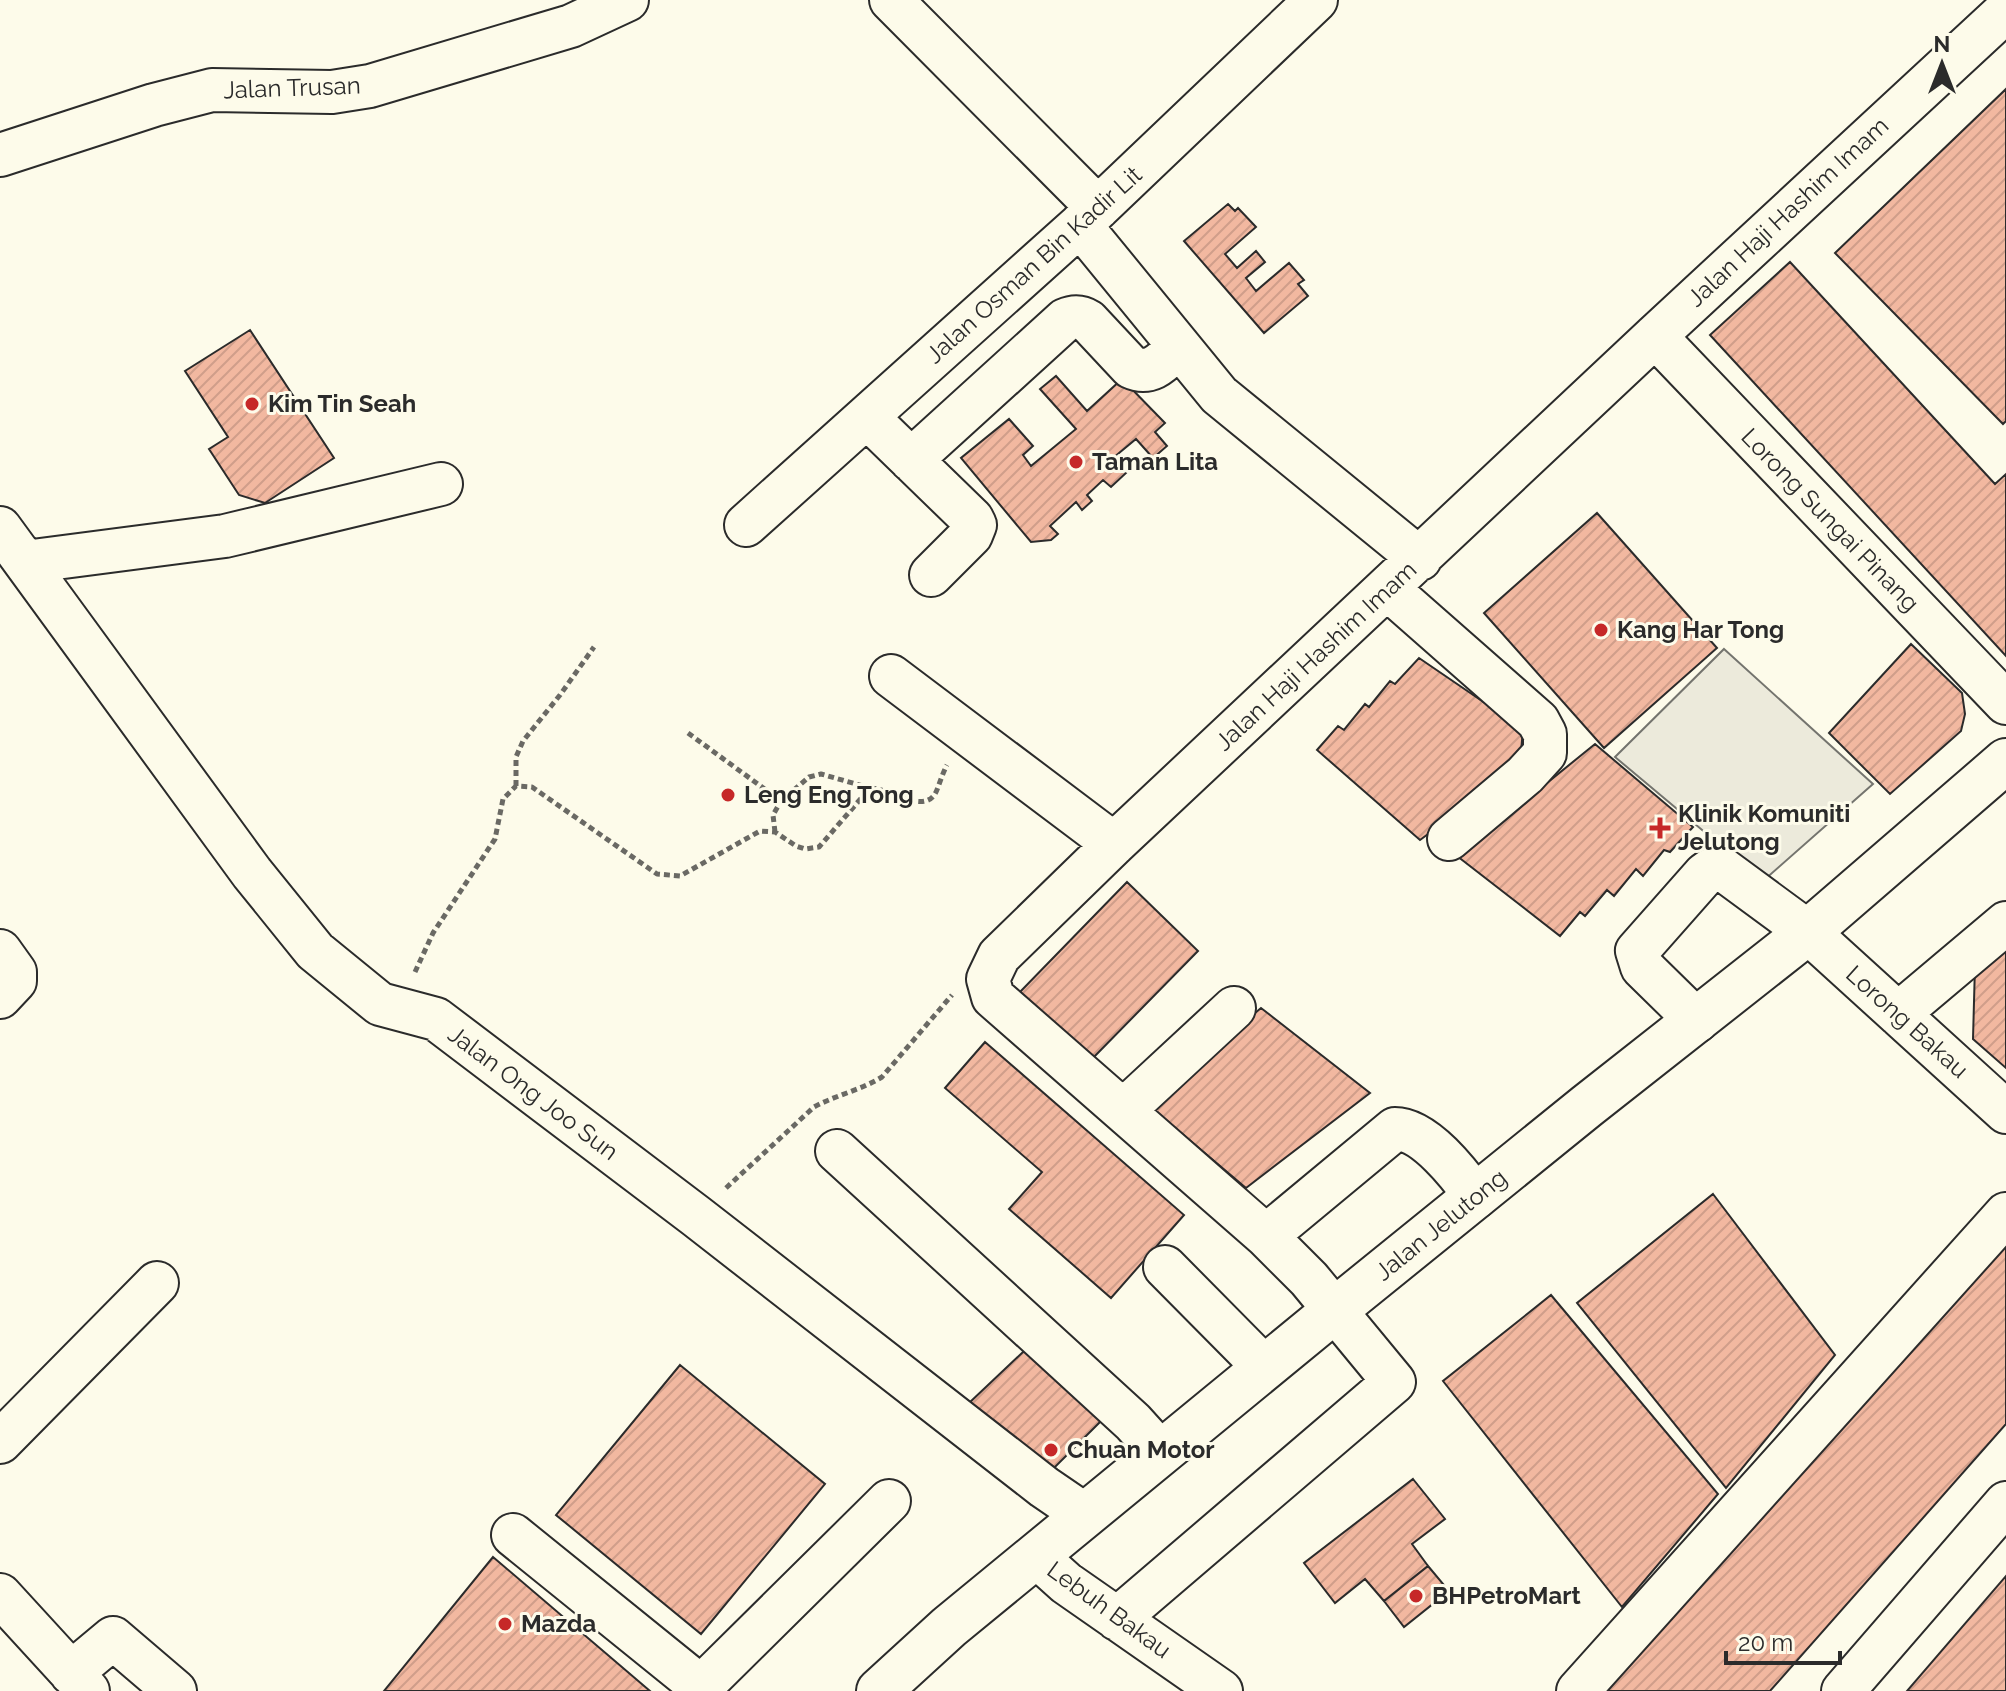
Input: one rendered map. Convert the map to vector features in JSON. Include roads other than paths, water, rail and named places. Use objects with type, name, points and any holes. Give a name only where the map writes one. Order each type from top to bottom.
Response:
[{"type":"main road","name":"Jalan Jelutong","points":[[879,1691],[949,1627],[1335,1310],[1808,932],[2006,761]]},
{"type":"street","name":"Jalan Trusan","points":[[0,155],[154,105],[212,90],[332,92],[370,86],[571,26],[627,0]]},
{"type":"street","points":[[891,0],[1089,216],[1179,346],[1219,395],[1420,559]]},
{"type":"street","name":"Jalan Osman Bin Kadir Lit","points":[[746,525],[1089,216],[1316,0]]},
{"type":"street","name":"Jalan Haji Hashim Imam","points":[[1124,1110],[993,997],[988,979],[999,956],[1114,844],[1655,336],[2006,11]]},
{"type":"street","points":[[911,460],[1073,316],[1088,321],[1131,367],[1140,371],[1152,370],[1179,346]]},
{"type":"street","name":"Lorong Sungai Pinang","points":[[1655,336],[2006,703]]},
{"type":"street","points":[[867,417],[975,525],[971,535],[931,575]]},
{"type":"street","points":[[25,562],[225,536],[441,484]]},
{"type":"street","name":"Jalan Ong Joo Sun","points":[[0,528],[252,873],[315,951],[380,1004],[436,1019],[696,1216],[1044,1487],[1085,1515]]},
{"type":"street","points":[[1388,589],[1538,721],[1545,734],[1545,753],[1525,775],[1449,839]]},
{"type":"street","points":[[891,676],[1114,844]]},
{"type":"street","name":"Lorong Bakau","points":[[1697,1021],[1642,967],[1637,951],[1705,874],[1721,868],[1808,932],[2006,1112]]},
{"type":"street","points":[[1898,1014],[2006,923]]},
{"type":"street","points":[[0,951],[15,972],[15,981],[0,997]]},
{"type":"street","points":[[1117,1619],[1394,1382],[1309,1279],[1266,1236],[1124,1110],[1234,1008]]},
{"type":"street","points":[[1266,1236],[1395,1129],[1410,1132],[1450,1163],[1476,1197]]},
{"type":"street","points":[[837,1151],[1133,1422],[1161,1453]]},
{"type":"street","points":[[1578,1691],[2006,1214]]},
{"type":"street","points":[[1165,1267],[1265,1368]]},
{"type":"street","points":[[0,1442],[157,1283]]},
{"type":"street","points":[[513,1535],[699,1689],[889,1501]]},
{"type":"street","points":[[1843,1691],[2006,1503]]},
{"type":"street","name":"Lebuh Bakau","points":[[1036,1556],[1066,1583],[1221,1691]]},
{"type":"street","points":[[0,1595],[79,1682],[113,1638],[175,1691]]},
{"type":"place","name":"Kim Tin Seah","points":[[252,404]]},
{"type":"place","name":"Taman Lita","points":[[1076,462]]},
{"type":"place","name":"Kang Har Tong","points":[[1601,630]]},
{"type":"place","name":"Leng Eng Tong","points":[[728,795]]},
{"type":"place","name":"Klinik Komuniti Jelutong","points":[[1660,828]]},
{"type":"place","name":"Chuan Motor","points":[[1051,1450]]},
{"type":"place","name":"BHPetroMart","points":[[1416,1596]]},
{"type":"place","name":"Mazda","points":[[505,1624]]}]
